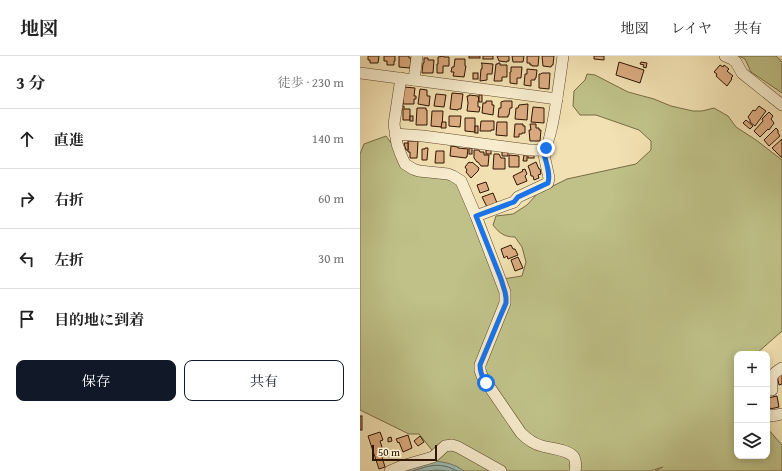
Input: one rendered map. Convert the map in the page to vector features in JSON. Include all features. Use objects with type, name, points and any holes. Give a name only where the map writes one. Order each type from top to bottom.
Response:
[{"type":"street","points":[[414,80],[417,56]]},
{"type":"street","points":[[395,134],[423,136],[529,150],[543,150],[546,148],[549,140],[563,56]]},
{"type":"street","points":[[725,56],[736,62],[742,72],[782,105]]},
{"type":"street","points":[[360,73],[557,98]]},
{"type":"street","points":[[401,78],[394,124],[395,134],[401,155],[408,166],[419,171],[448,174],[458,178],[461,181],[505,292],[506,303],[482,361],[480,370],[482,376],[521,433],[528,439],[541,446],[566,452],[572,456],[576,471]]},
{"type":"street","points":[[476,216],[514,202],[518,197],[548,183],[548,170],[543,150]]},
{"type":"street","points":[[774,390],[771,380],[772,375],[774,372],[782,368]]},
{"type":"street","points":[[770,415],[782,414]]},
{"type":"street","points":[[390,471],[432,457],[445,446],[452,445],[468,452],[501,471]]},
{"type":"green space","points":[[739,56],[776,56],[782,62],[782,93],[751,72],[745,59]]},
{"type":"green space","points":[[587,74],[595,75],[628,92],[654,99],[671,106],[693,111],[702,111],[714,108],[728,116],[736,127],[782,160],[782,331],[759,351],[734,351],[734,459],[770,459],[770,431],[782,445],[782,471],[655,471],[663,467],[650,471],[505,471],[459,446],[435,454],[419,434],[409,434],[360,410],[360,154],[364,144],[386,136],[408,166],[461,181],[503,279],[522,276],[526,262],[522,247],[515,237],[505,236],[493,225],[496,216],[513,214],[527,205],[537,194],[567,179],[636,164],[651,150],[651,141],[639,130],[596,115],[580,115],[573,106],[574,91],[585,80]]},
{"type":"green space","points":[[445,446],[501,471],[395,471]]},
{"type":"water","points":[[434,461],[450,464],[464,471],[401,471]]},
{"type":"building","points":[[368,56],[379,56],[378,63],[370,63]]},
{"type":"building","points":[[384,56],[395,56],[394,65],[387,65],[387,61],[384,61]]},
{"type":"building","points":[[399,56],[409,56],[409,58],[411,58],[410,68],[399,67]]},
{"type":"building","points":[[469,56],[480,56],[480,58],[469,58]]},
{"type":"building","points":[[483,56],[493,56],[493,59],[483,59]]},
{"type":"building","points":[[497,56],[509,56],[509,61],[499,61]]},
{"type":"building","points":[[512,56],[524,56],[523,62],[513,62]]},
{"type":"building","points":[[527,56],[539,56],[538,66],[532,66],[530,63],[527,63]]},
{"type":"building","points":[[542,56],[554,56],[553,65],[551,67],[543,66]]},
{"type":"building","points":[[594,56],[604,56],[604,60],[594,59]]},
{"type":"building","points":[[438,57],[449,57],[449,66],[443,66],[443,73],[437,73]]},
{"type":"building","points":[[424,58],[434,60],[433,73],[422,73]]},
{"type":"building","points":[[455,59],[465,59],[466,66],[464,77],[453,76],[454,72],[451,72],[452,67],[454,67]]},
{"type":"building","points":[[619,62],[644,70],[640,83],[616,75]]},
{"type":"building","points":[[641,62],[647,63],[646,68],[643,67],[644,65],[640,64]]},
{"type":"building","points":[[481,63],[493,64],[492,74],[487,74],[487,80],[480,81],[482,69]]},
{"type":"building","points":[[500,63],[500,65],[507,65],[507,77],[502,77],[502,81],[494,81],[496,64]]},
{"type":"building","points":[[720,65],[723,67],[724,65],[729,69],[727,71],[733,76],[727,86],[716,76],[717,74],[714,72]]},
{"type":"building","points":[[511,67],[522,67],[521,78],[517,78],[517,84],[510,83]]},
{"type":"building","points":[[527,69],[537,70],[535,80],[531,80],[531,86],[524,85]]},
{"type":"building","points":[[473,73],[478,73],[478,79],[473,79]]},
{"type":"building","points":[[550,73],[549,89],[539,88],[539,74]]},
{"type":"building","points":[[404,87],[415,88],[414,96],[416,96],[416,99],[414,99],[414,104],[403,104]]},
{"type":"building","points":[[420,89],[427,90],[427,96],[430,96],[429,106],[418,104]]},
{"type":"building","points":[[452,93],[463,94],[461,109],[450,109]]},
{"type":"building","points":[[436,94],[446,95],[444,107],[434,106]]},
{"type":"building","points":[[479,95],[482,95],[482,102],[479,102]]},
{"type":"building","points":[[467,96],[478,96],[478,107],[480,107],[479,112],[467,111]]},
{"type":"building","points":[[486,101],[492,101],[492,105],[494,105],[493,115],[482,113],[483,103],[486,103]]},
{"type":"building","points":[[512,101],[512,108],[510,108],[508,117],[498,117],[501,102]]},
{"type":"building","points":[[528,104],[527,120],[515,119],[516,108],[518,108],[519,105]]},
{"type":"building","points":[[401,106],[404,106],[404,109],[410,109],[410,120],[403,120],[403,109],[401,109]]},
{"type":"building","points":[[759,106],[766,111],[755,126],[750,122],[748,117],[753,110],[755,111]]},
{"type":"building","points":[[533,107],[544,108],[544,123],[531,122]]},
{"type":"building","points":[[417,108],[426,108],[427,125],[416,125]]},
{"type":"building","points":[[432,111],[443,111],[442,127],[431,126]]},
{"type":"building","points":[[769,112],[773,116],[771,119],[774,123],[769,130],[768,129],[760,137],[754,131]]},
{"type":"building","points":[[410,116],[413,116],[413,121],[410,121]]},
{"type":"building","points":[[449,116],[461,116],[460,127],[449,126]]},
{"type":"building","points":[[465,118],[475,118],[475,132],[465,131]]},
{"type":"building","points":[[746,120],[753,126],[750,129],[743,123]]},
{"type":"building","points":[[481,121],[494,121],[494,130],[480,131]]},
{"type":"building","points":[[442,122],[446,122],[446,128],[441,128]]},
{"type":"building","points":[[497,122],[507,122],[507,136],[496,135]]},
{"type":"building","points":[[515,124],[523,124],[523,126],[525,126],[525,133],[519,134],[519,137],[514,137]]},
{"type":"building","points":[[530,124],[536,124],[536,128],[541,130],[540,141],[530,141]]},
{"type":"building","points":[[475,126],[478,126],[478,133],[475,133]]},
{"type":"building","points":[[776,128],[780,136],[769,146],[764,140]]},
{"type":"building","points":[[782,139],[782,158],[772,148]]},
{"type":"building","points":[[408,141],[418,141],[417,158],[410,158],[410,152],[408,152]]},
{"type":"building","points":[[404,143],[408,143],[408,150],[406,150]]},
{"type":"building","points":[[451,146],[468,149],[467,157],[450,156]]},
{"type":"building","points":[[428,148],[427,160],[422,160],[422,149]]},
{"type":"building","points":[[469,148],[472,148],[472,154],[469,154]]},
{"type":"building","points":[[474,150],[484,152],[484,155],[489,155],[488,166],[481,166],[477,162],[474,158]]},
{"type":"building","points":[[486,150],[491,150],[491,154],[486,154]]},
{"type":"building","points":[[436,151],[444,151],[444,163],[435,163]]},
{"type":"building","points":[[502,151],[508,152],[508,156],[502,156]]},
{"type":"building","points":[[494,154],[499,154],[501,158],[505,158],[505,169],[493,169]]},
{"type":"building","points":[[509,155],[519,156],[519,167],[509,167]]},
{"type":"building","points":[[524,155],[527,155],[527,161],[523,161]]},
{"type":"building","points":[[528,155],[534,155],[534,158],[528,158]]},
{"type":"building","points":[[469,162],[472,162],[479,168],[471,178],[466,172],[467,170],[465,167]]},
{"type":"building","points":[[536,162],[541,174],[538,175],[539,178],[534,180],[528,166]]},
{"type":"building","points":[[525,169],[527,181],[517,185],[513,176]]},
{"type":"building","points":[[486,182],[489,190],[480,193],[477,185]]},
{"type":"building","points":[[493,193],[497,203],[487,207],[482,197]]},
{"type":"building","points":[[511,245],[518,255],[508,259],[507,256],[504,258],[501,249]]},
{"type":"building","points":[[518,257],[523,268],[515,271],[511,260]]},
{"type":"building","points":[[782,372],[782,384],[779,385],[777,375]]},
{"type":"building","points":[[777,396],[779,407],[770,409],[770,398]]},
{"type":"building","points":[[360,416],[362,416],[362,430],[360,430]]},
{"type":"building","points":[[380,432],[383,440],[380,441],[384,453],[381,454],[385,467],[379,469],[368,436]]},
{"type":"building","points":[[408,435],[412,448],[403,452],[399,442],[398,443],[396,439]]},
{"type":"building","points":[[420,436],[424,442],[418,446],[414,441]]},
{"type":"building","points":[[391,437],[392,441],[388,442],[388,438]]},
{"type":"route","points":[[486,383],[482,376],[480,365],[506,303],[506,298],[501,279],[476,216],[514,202],[518,197],[548,183],[548,170],[543,150],[546,148]]}]
